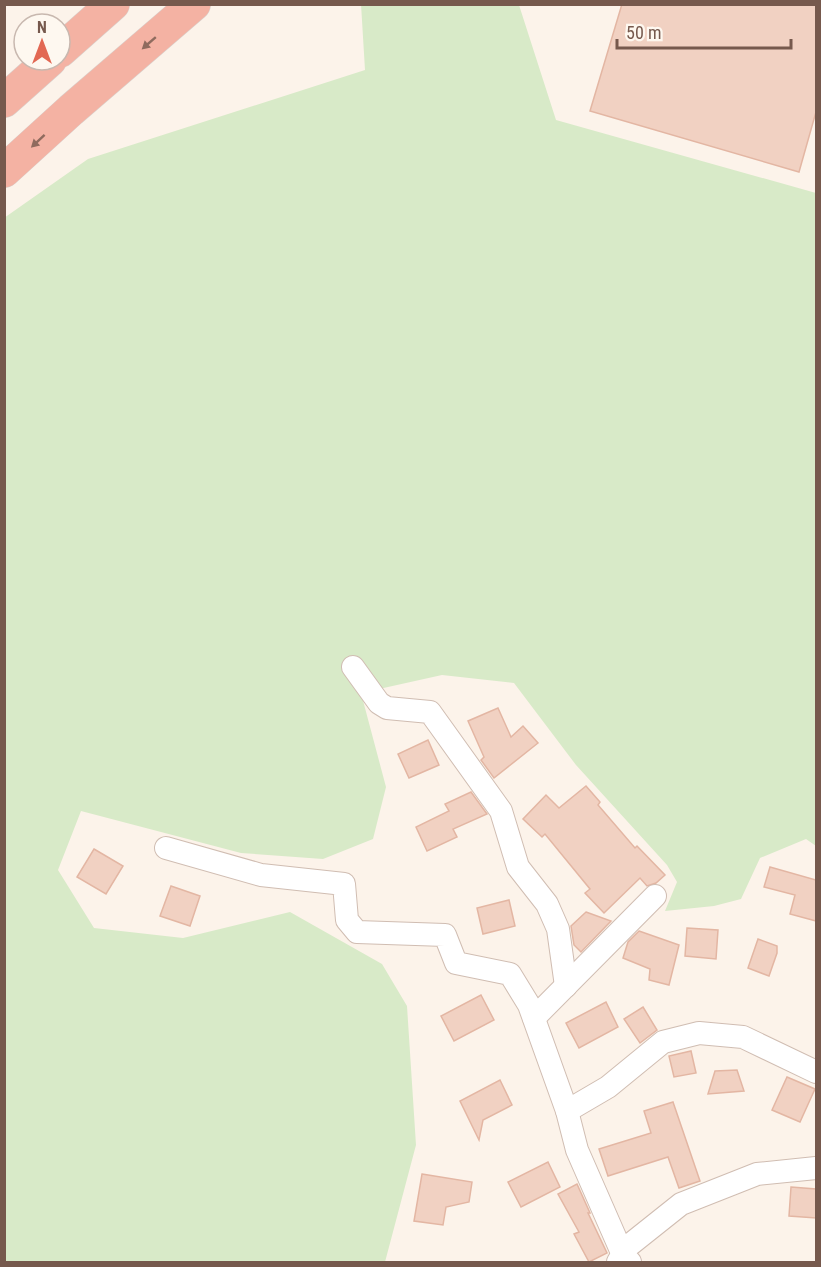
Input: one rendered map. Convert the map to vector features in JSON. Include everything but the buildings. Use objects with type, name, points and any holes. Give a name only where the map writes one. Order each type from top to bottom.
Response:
[{"type":"highway","points":[[72,40],[113,4]]},
{"type":"highway","points":[[4,171],[194,4]]},
{"type":"highway","points":[[4,101],[37,72]]},
{"type":"street","points":[[353,667],[379,703],[387,708],[430,712],[501,810],[518,867],[547,904],[558,929],[566,986]]},
{"type":"street","points":[[166,848],[261,875],[344,884],[347,920],[357,932],[445,935],[456,963],[510,974],[529,1005],[567,1111],[577,1150],[624,1260]]},
{"type":"street","points":[[534,1018],[655,896]]},
{"type":"street","points":[[567,1111],[608,1087],[663,1042],[699,1033],[743,1037],[816,1072]]},
{"type":"street","points":[[624,1260],[627,1247],[681,1204],[757,1174],[816,1168]]},
{"type":"green space","points":[[361,4],[519,5],[556,120],[816,193],[816,846],[806,839],[760,858],[741,899],[714,906],[665,911],[677,882],[667,865],[576,765],[514,683],[442,675],[361,693],[386,787],[373,839],[323,859],[241,853],[81,811],[58,870],[94,928],[183,938],[290,912],[382,964],[407,1006],[416,1145],[385,1262],[5,1262],[4,218],[88,159],[365,70]]}]
